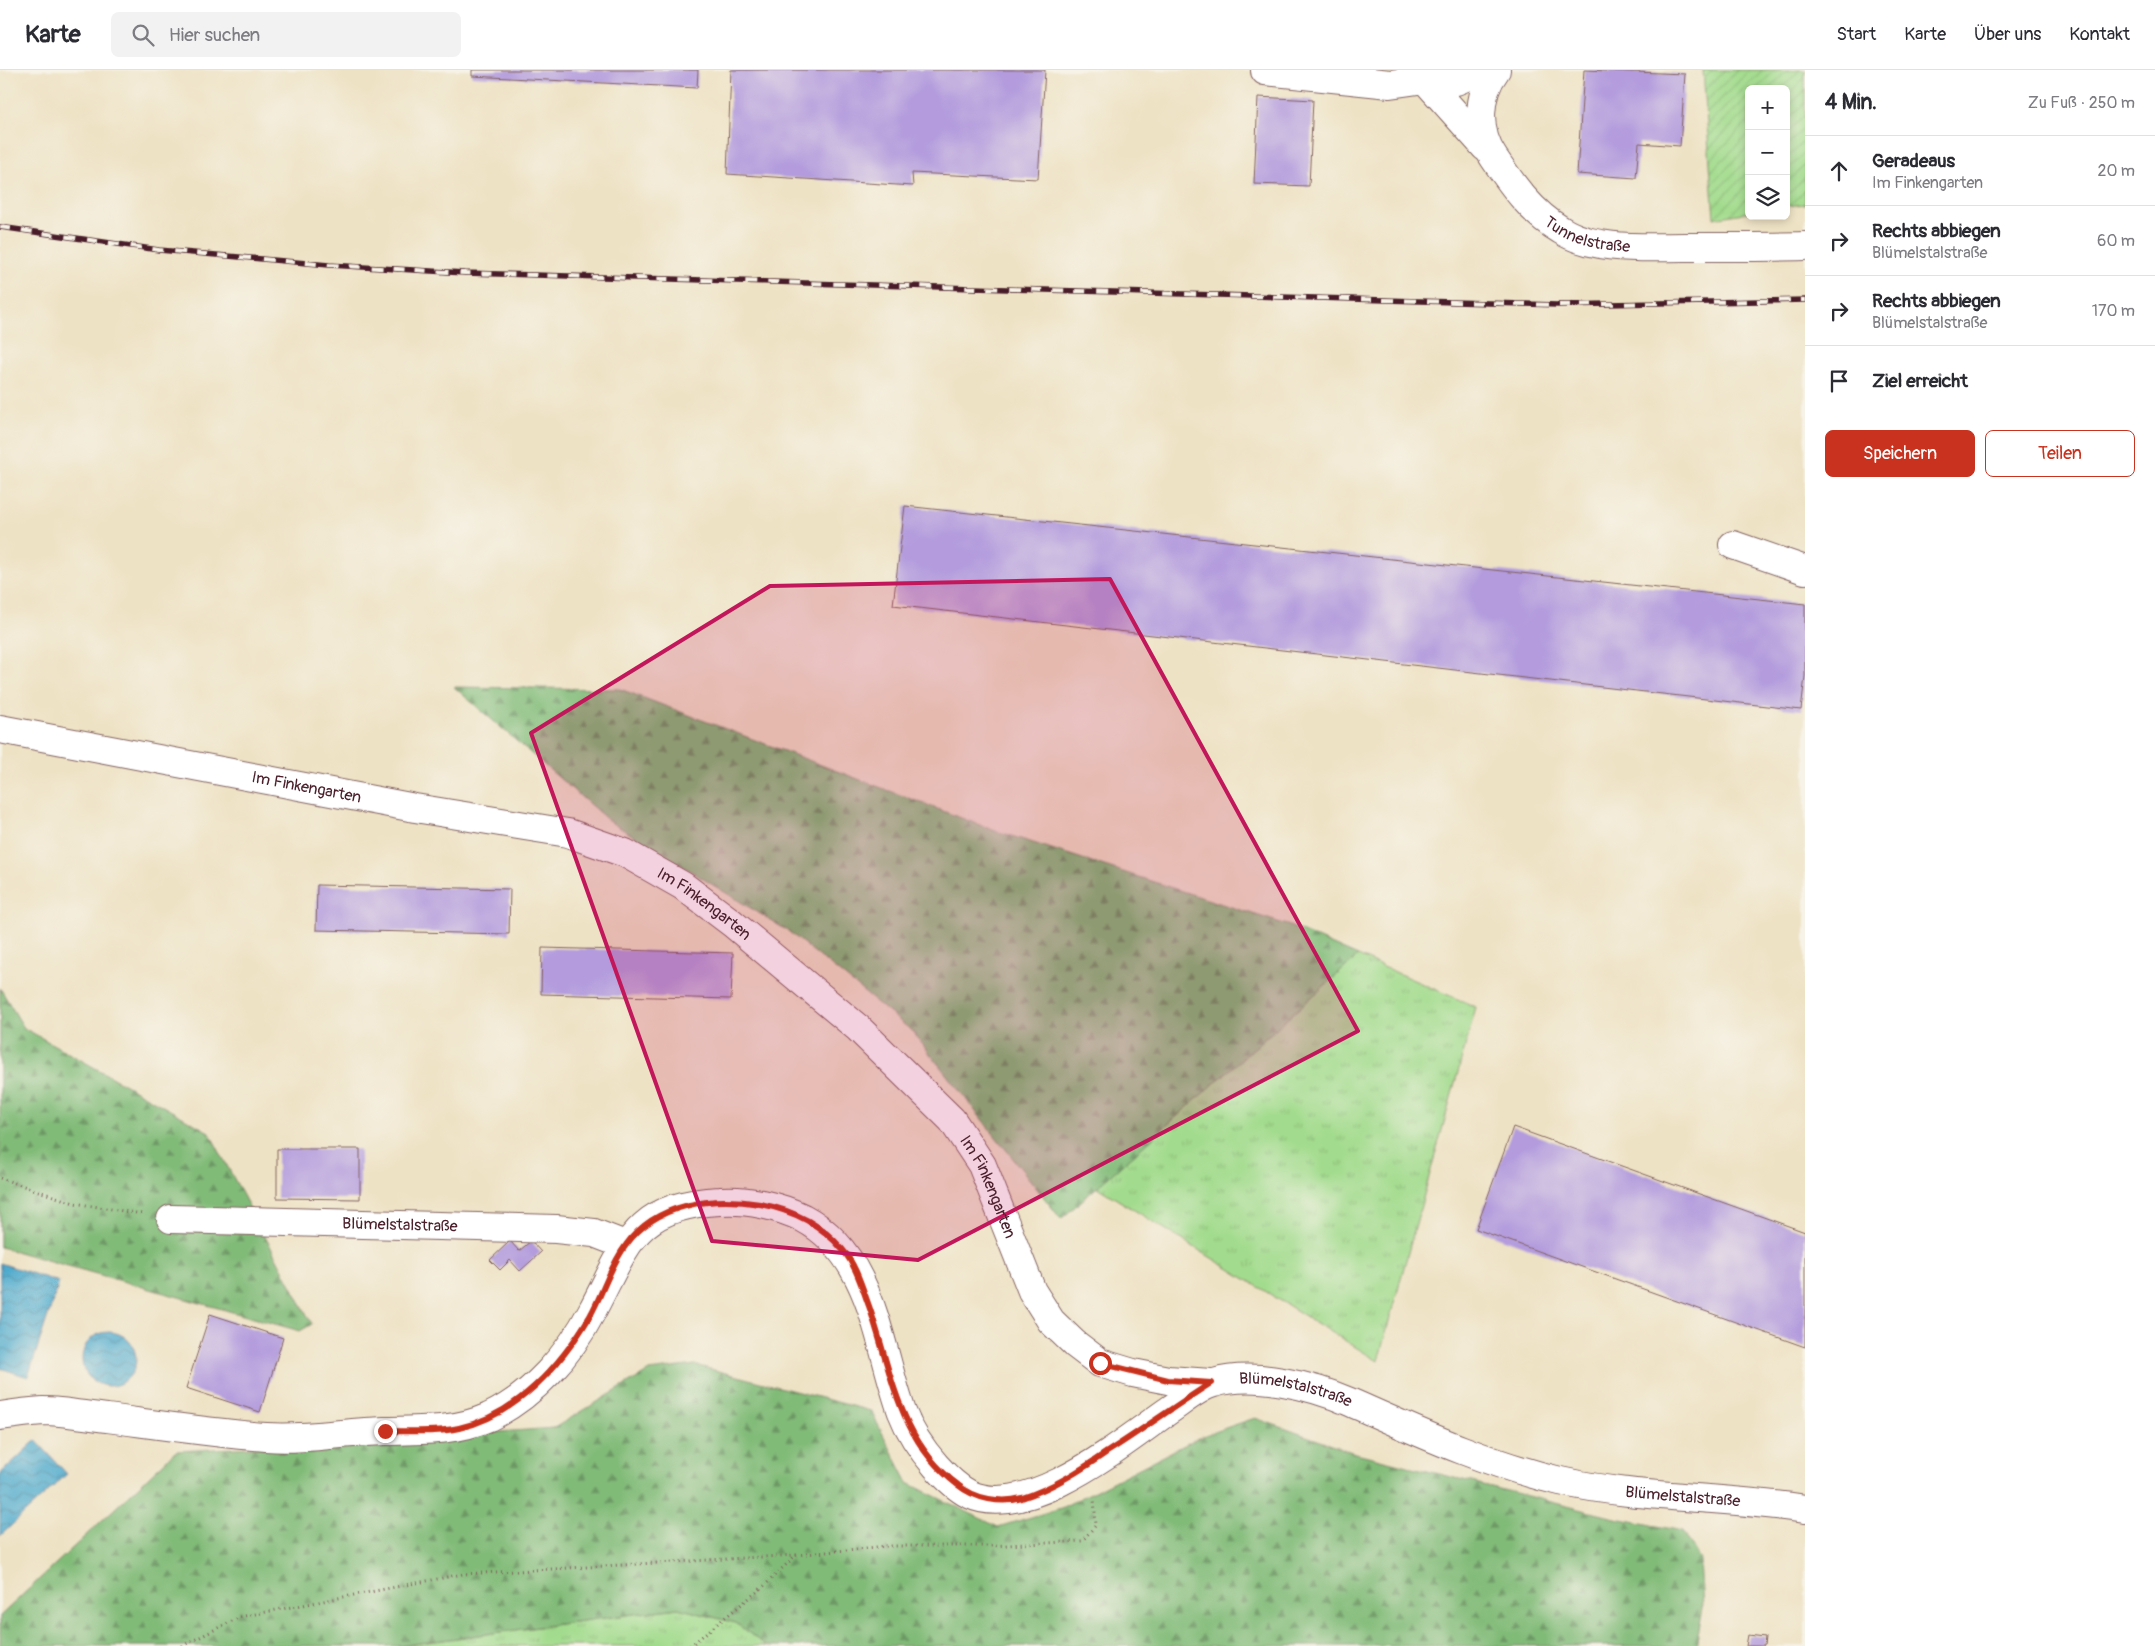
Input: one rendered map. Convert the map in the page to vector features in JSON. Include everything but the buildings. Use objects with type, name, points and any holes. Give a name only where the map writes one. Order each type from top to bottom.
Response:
[{"type":"street","points":[[1265,71],[1390,84],[1421,74],[1456,81],[1482,70]]},
{"type":"street","name":"Tunnelstraße","points":[[1496,70],[1487,82],[1480,117],[1490,152],[1513,186],[1538,213],[1562,232],[1591,242],[1628,247],[1805,246]]},
{"type":"street","points":[[1421,74],[1490,152]]},
{"type":"street","points":[[1733,545],[1805,570]]},
{"type":"street","name":"Im Finkengarten","points":[[0,729],[415,808],[568,834],[626,853],[683,886],[732,923],[858,1028],[952,1120],[982,1165],[1032,1291],[1051,1321],[1076,1344],[1100,1363],[1133,1373],[1168,1380],[1211,1383]]},
{"type":"street","name":"Blümelstalstraße","points":[[0,1416],[46,1411],[272,1438],[459,1428],[492,1416],[522,1397],[547,1374],[572,1343],[591,1314],[625,1245],[642,1227],[666,1211],[722,1200],[785,1209],[816,1225],[843,1250],[860,1278],[903,1416],[920,1448],[944,1475],[970,1494],[994,1500],[1019,1499],[1052,1487],[1090,1464],[1211,1383],[1244,1380],[1277,1381],[1325,1392],[1482,1458],[1561,1481],[1632,1492],[1776,1504],[1805,1509]]},
{"type":"street","name":"Blümelstalstraße","points":[[172,1219],[556,1229],[594,1233],[625,1245]]},
{"type":"path","points":[[0,1178],[74,1203],[172,1219]]},
{"type":"path","points":[[182,1646],[240,1617],[463,1574],[796,1555],[886,1546],[990,1546],[1082,1541],[1096,1525],[1090,1464]]},
{"type":"path","points":[[690,1646],[764,1586],[796,1555]]},
{"type":"highlighted area","points":[[1110,579],[1358,1031],[918,1260],[712,1241],[531,733],[770,586]]},
{"type":"green space","points":[[1703,70],[1805,70],[1805,204],[1790,206],[1790,85],[1745,85],[1745,213],[1714,218]]},
{"type":"green space","points":[[454,687],[620,689],[993,830],[1287,925],[1358,956],[1061,1219],[912,1031],[788,931],[609,821]]},
{"type":"green space","points":[[1358,956],[1476,1007],[1378,1361],[1097,1187]]},
{"type":"green space","points":[[0,988],[24,1028],[209,1132],[312,1324],[300,1331],[0,1247]]},
{"type":"green space","points":[[695,1365],[871,1411],[908,1483],[998,1527],[1061,1508],[1202,1436],[1255,1418],[1352,1452],[1611,1517],[1683,1531],[1700,1560],[1703,1608],[1696,1646],[766,1646],[736,1623],[678,1608],[398,1646],[0,1646],[0,1616],[176,1451],[386,1440],[554,1428],[649,1371]]},
{"type":"green space","points":[[678,1608],[736,1623],[766,1646],[398,1646]]},
{"type":"water","points":[[0,1263],[59,1282],[28,1377],[0,1368]]},
{"type":"water","points":[[109,1332],[119,1334],[128,1340],[134,1349],[136,1359],[134,1369],[128,1378],[119,1384],[109,1386],[99,1384],[90,1378],[84,1369],[82,1359],[84,1349],[90,1340],[99,1334]]},
{"type":"water","points":[[36,1440],[67,1474],[0,1536],[0,1474]]},
{"type":"railway","points":[[0,227],[159,250],[329,265],[465,273],[1557,305],[1805,300]]},
{"type":"route","points":[[385,1431],[459,1428],[492,1416],[522,1397],[547,1374],[572,1343],[591,1314],[625,1245],[642,1227],[666,1211],[722,1200],[785,1209],[816,1225],[843,1250],[860,1278],[903,1416],[920,1448],[944,1475],[970,1494],[994,1500],[1019,1499],[1052,1487],[1133,1436],[1211,1383],[1168,1380],[1133,1373],[1100,1363]]}]
